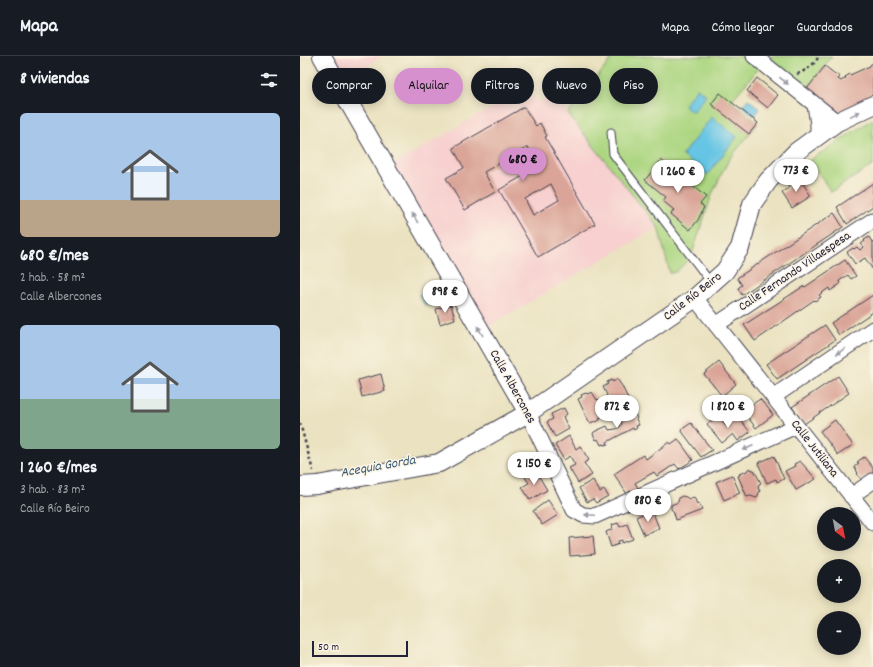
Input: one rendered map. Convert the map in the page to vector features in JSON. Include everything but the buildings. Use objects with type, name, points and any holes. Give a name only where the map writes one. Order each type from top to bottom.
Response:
[{"type":"street","name":"Calle Albercones","points":[[322,56],[528,413],[574,510],[583,515],[596,516],[796,426]]},
{"type":"street","points":[[754,56],[837,122]]},
{"type":"street","points":[[815,105],[818,136]]},
{"type":"street","name":"Calle Río Beiro","points":[[308,485],[439,463],[528,413],[695,298],[712,284],[726,271],[740,248],[752,204],[768,181],[796,152],[837,122],[873,105]]},
{"type":"street","name":"Calle Fernando Villaespesa","points":[[716,324],[872,221]]},
{"type":"street","name":"Calle Jutiliana","points":[[695,298],[873,523]]},
{"type":"street","points":[[773,397],[873,329]]},
{"type":"street","points":[[851,496],[873,481]]},
{"type":"lane","points":[[611,132],[613,154],[712,284]]},
{"type":"path","points":[[792,72],[796,74],[804,71],[815,63],[819,56]]},
{"type":"path","points":[[300,423],[308,485]]},
{"type":"shaded area","points":[[330,56],[381,56],[365,68],[337,68]]},
{"type":"shaded area","points":[[534,96],[540,102],[542,101],[542,104],[562,104],[658,227],[487,327],[392,165],[497,104],[534,104]]},
{"type":"green space","points":[[614,56],[744,56],[759,68],[731,101],[758,123],[728,161],[712,194],[691,257],[676,272],[670,273],[658,227],[568,114],[576,104],[601,104],[601,72]]},
{"type":"green space","points":[[769,56],[832,56],[806,90]]},
{"type":"green space","points":[[873,119],[873,165],[831,192],[810,160]]},
{"type":"water","points":[[697,88],[706,95],[693,112],[684,105]]},
{"type":"water","points":[[748,99],[760,109],[754,116],[742,106]]},
{"type":"water","points":[[712,117],[737,137],[707,175],[682,155]]},
{"type":"water","points":[[437,284],[444,296],[426,306],[419,295]]},
{"type":"water label","name":"Acequia Gorda","points":[[378,467]]}]
